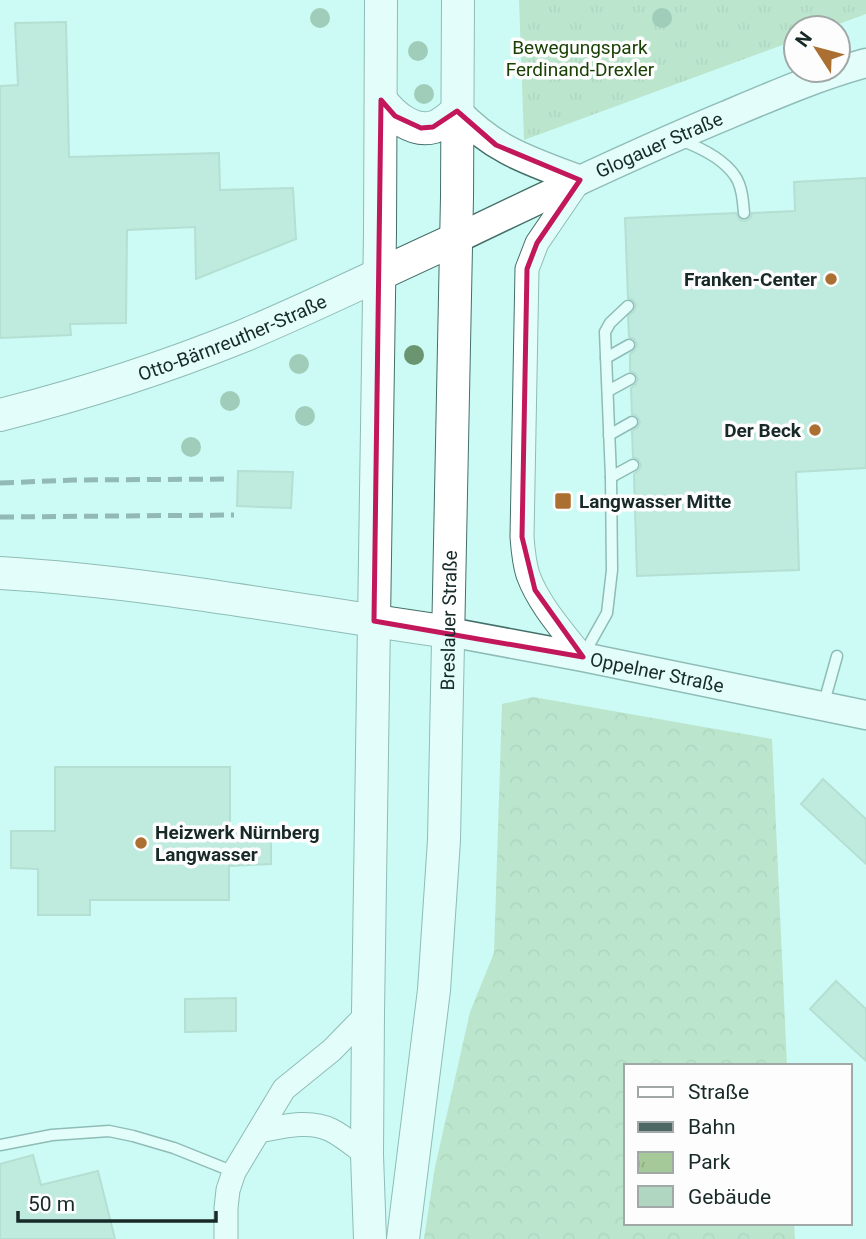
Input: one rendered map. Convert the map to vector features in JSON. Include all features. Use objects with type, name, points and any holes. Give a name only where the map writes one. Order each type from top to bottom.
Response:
[{"type":"main road","points":[[370,1239],[367,1155],[368,1013],[381,0]]},
{"type":"main road","name":"Breslauer Straße","points":[[403,1239],[434,990],[444,840],[456,239],[456,2]]},
{"type":"main road","points":[[381,100],[395,116],[407,124],[421,128],[433,127],[446,121],[457,111]]},
{"type":"main road","name":"Otto-Bärnreuther-Straße","points":[[0,415],[126,380],[242,336],[456,239]]},
{"type":"main road","points":[[0,573],[161,590],[449,632]]},
{"type":"street","name":"Glogauer Straße","points":[[456,239],[672,138],[778,93],[866,63]]},
{"type":"street","points":[[457,111],[496,145],[580,180],[537,243],[527,269],[522,537],[526,566],[535,590],[583,657]]},
{"type":"street","name":"Oppelner Straße","points":[[449,632],[866,715]]},
{"type":"street","points":[[226,1239],[228,1190],[234,1172],[284,1089],[331,1050],[368,1013]]},
{"type":"street","points":[[259,1130],[288,1125],[311,1125],[330,1129],[367,1155]]},
{"type":"lane","points":[[672,138],[691,144],[726,166],[736,177],[744,213]]},
{"type":"lane","points":[[583,657],[608,607],[612,570],[605,332],[610,323],[628,306]]},
{"type":"lane","points":[[606,358],[629,345]]},
{"type":"lane","points":[[608,391],[630,379]]},
{"type":"lane","points":[[609,435],[632,422]]},
{"type":"lane","points":[[611,477],[634,465]]},
{"type":"lane","points":[[823,706],[837,656]]},
{"type":"lane","points":[[0,1146],[52,1135],[109,1131],[174,1149],[234,1172]]},
{"type":"highlighted area","points":[[381,100],[395,116],[421,128],[433,127],[457,111],[496,145],[580,180],[537,243],[527,269],[522,537],[535,590],[583,657],[374,621]]},
{"type":"green space","name":"Bewegungspark Ferdinand-Drexler","points":[[519,0],[866,0],[866,14],[852,19],[852,14],[782,14],[782,45],[524,140]]},
{"type":"green space","points":[[533,697],[772,739],[787,1064],[624,1064],[624,1225],[794,1225],[795,1239],[424,1239],[435,1167],[470,1012],[494,953],[502,704]]},
{"type":"building","points":[[66,22],[69,157],[219,153],[220,190],[293,188],[296,239],[196,279],[195,227],[127,230],[126,323],[70,324],[71,335],[0,338],[0,86],[18,85],[15,23]]},
{"type":"building","points":[[866,178],[866,468],[796,472],[799,570],[637,576],[634,474],[641,465],[638,459],[633,457],[632,431],[638,427],[640,421],[632,414],[631,388],[638,379],[635,373],[630,371],[630,354],[637,344],[629,337],[628,316],[636,305],[628,298],[625,218],[736,213],[740,220],[745,221],[752,213],[795,211],[794,182]]},
{"type":"building","points":[[238,471],[293,472],[291,508],[237,506]]},
{"type":"building","name":"Heizwerk Nürnberg Langwasser","points":[[55,767],[230,767],[230,831],[271,830],[271,864],[229,866],[229,900],[90,900],[90,915],[38,915],[38,869],[11,868],[11,831],[55,831]]},
{"type":"building","points":[[823,779],[866,819],[866,864],[801,804]]},
{"type":"building","points":[[836,981],[866,1009],[866,1061],[810,1009]]},
{"type":"building","points":[[236,998],[236,1031],[185,1032],[185,999]]},
{"type":"building","points":[[33,1155],[41,1185],[98,1171],[115,1239],[0,1239],[0,1164]]},
{"type":"railway","points":[[0,483],[230,479]]},
{"type":"railway","points":[[0,517],[234,515]]},
{"type":"place","name":"Franken-Center","points":[[831,279]]},
{"type":"place","name":"Der Beck","points":[[815,430]]},
{"type":"place","name":"Langwasser Mitte","points":[[563,501]]},
{"type":"place","name":"Heizwerk Nürnberg Langwasser","points":[[141,843]]}]
